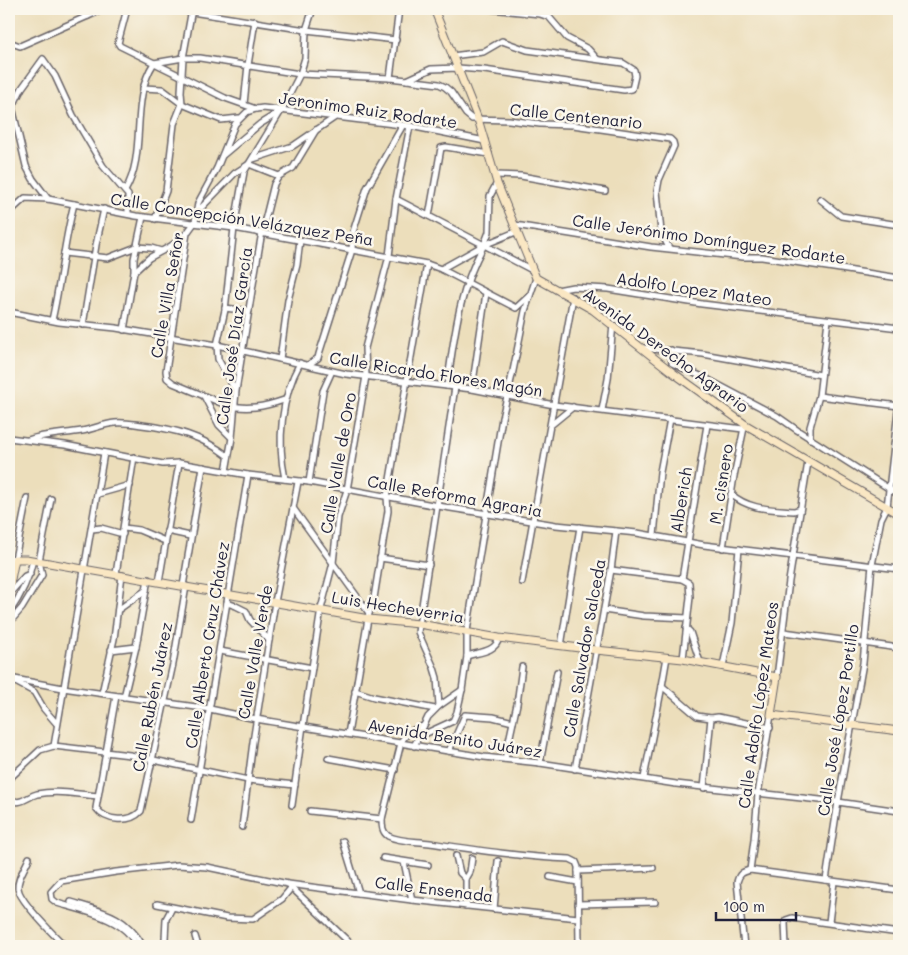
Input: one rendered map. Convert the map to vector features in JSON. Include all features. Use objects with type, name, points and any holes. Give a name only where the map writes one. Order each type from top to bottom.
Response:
[{"type":"street","points":[[76,9],[88,16]]},
{"type":"street","points":[[9,42],[20,46],[104,9]]},
{"type":"street","points":[[127,9],[118,43],[120,46],[225,98],[256,109]]},
{"type":"street","points":[[236,391],[218,359],[217,345],[226,308],[234,228],[244,172],[281,111],[300,74],[305,58],[306,30],[313,9]]},
{"type":"street","points":[[390,78],[396,40],[398,9]]},
{"type":"street","points":[[434,9],[478,119],[496,179],[536,278],[529,296],[502,418],[467,631],[467,656],[462,690],[458,712],[453,721]]},
{"type":"street","points":[[490,9],[540,14],[549,17],[567,38],[588,49],[596,58]]},
{"type":"street","points":[[155,219],[166,191],[174,124],[182,104],[183,58],[192,11],[306,30],[396,40]]},
{"type":"street","points":[[244,104],[255,21]]},
{"type":"street","points":[[407,80],[431,69],[458,68],[624,90],[632,89],[635,76],[634,70],[623,63],[527,50],[502,41],[483,52],[452,56]]},
{"type":"street","points":[[125,191],[133,176],[137,161],[142,88],[146,74],[154,63],[183,58],[200,58],[300,74],[390,78],[439,84],[445,88],[469,118],[478,119]]},
{"type":"street","points":[[13,106],[22,88],[43,59],[55,76],[84,135],[103,166],[128,196],[128,214]]},
{"type":"street","points":[[142,88],[162,90],[182,104],[221,120],[240,118]]},
{"type":"street","points":[[9,94],[26,166],[48,199]]},
{"type":"street","name":"Jeronimo Ruiz Rodarte","points":[[247,112],[256,109],[281,111],[404,125],[485,141]]},
{"type":"street","name":"Calle Villa Señor","points":[[221,157],[260,124],[281,111]]},
{"type":"street","name":"Calle Villa Señor","points":[[204,396],[172,383],[167,378],[166,371],[170,339],[187,232],[195,222],[198,203],[221,157],[229,136],[240,118],[247,112]]},
{"type":"street","points":[[253,159],[293,146],[334,118]]},
{"type":"street","name":"Calle Centenario","points":[[478,119],[573,125],[670,139],[674,146],[658,180],[657,191],[660,232],[669,248]]},
{"type":"street","points":[[308,365],[318,358],[352,250],[353,232],[367,188],[404,125]]},
{"type":"street","name":"Calle Valle de Oro","points":[[292,805],[321,610],[333,563],[338,517],[347,490],[366,376],[366,348],[389,256],[396,199],[410,126]]},
{"type":"street","name":"Calle José Díaz García","points":[[226,471],[232,438],[236,391],[262,232],[274,184],[280,176],[292,168],[316,130]]},
{"type":"street","points":[[429,216],[441,148],[446,147],[489,154]]},
{"type":"street","points":[[250,164],[280,176]]},
{"type":"street","points":[[196,212],[235,173],[250,164]]},
{"type":"street","points":[[496,179],[522,176],[605,191]]},
{"type":"street","points":[[447,386],[460,303],[466,282],[489,232],[490,196],[496,179]]},
{"type":"street","name":"Calle Concepción Velázquez Peña","points":[[9,220],[13,209],[25,198],[48,199],[155,219],[195,222],[262,232],[427,264],[441,268],[516,308],[529,296]]},
{"type":"street","points":[[396,199],[533,270]]},
{"type":"street","points":[[820,199],[841,216],[848,219],[899,225]]},
{"type":"street","points":[[52,320],[59,292],[64,253],[74,204]]},
{"type":"street","points":[[83,325],[104,209]]},
{"type":"street","points":[[124,330],[134,272],[136,247],[143,217]]},
{"type":"street","points":[[441,268],[516,228]]},
{"type":"street","name":"Calle Jerónimo Domínguez Rodarte","points":[[516,228],[651,247],[743,257],[762,256],[899,278]]},
{"type":"street","points":[[134,272],[149,258],[171,246],[187,232]]},
{"type":"street","points":[[280,359],[288,300],[298,265],[300,240]]},
{"type":"street","points":[[64,253],[108,258],[136,247],[161,251]]},
{"type":"street","points":[[348,734],[354,692],[374,598],[388,511],[387,497],[427,264]]},
{"type":"street","name":"Avenida Derecho Agrario","points":[[536,278],[573,297],[613,324],[744,427],[899,514]]},
{"type":"street","name":"Adolfo Lopez Mateo","points":[[557,290],[572,288],[608,289],[702,304],[828,320]]},
{"type":"street","points":[[472,389],[486,293]]},
{"type":"street","points":[[522,582],[573,297]]},
{"type":"street","points":[[226,308],[249,311]]},
{"type":"street","name":"Calle Ricardo Flores Magón","points":[[9,312],[217,345],[346,374],[472,389],[554,405],[707,425],[744,427]]},
{"type":"street","points":[[810,439],[810,427],[819,396],[828,320],[899,328]]},
{"type":"street","points":[[602,410],[608,380],[613,324]]},
{"type":"street","points":[[643,348],[671,350],[821,375]]},
{"type":"street","points":[[671,350],[672,372]]},
{"type":"street","points":[[285,479],[282,465],[284,400],[290,382],[300,363]]},
{"type":"street","points":[[672,363],[777,416],[899,495]]},
{"type":"street","points":[[309,482],[323,391],[332,371]]},
{"type":"street","points":[[437,707],[436,673],[430,655],[419,636],[419,624],[455,387]]},
{"type":"street","points":[[204,396],[235,407],[245,408],[267,406],[284,400]]},
{"type":"street","points":[[204,396],[218,425],[232,438]]},
{"type":"street","points":[[819,396],[899,406]]},
{"type":"street","points":[[889,489],[899,402]]},
{"type":"street","points":[[550,425],[573,407]]},
{"type":"street","points":[[654,536],[660,472],[670,419]]},
{"type":"street","points":[[27,441],[88,430],[114,423],[124,423],[170,429],[190,434],[206,441],[228,456]]},
{"type":"street","name":"Alberich","points":[[682,579],[707,425]]},
{"type":"street","name":"M. cisnero","points":[[723,548],[744,427]]},
{"type":"street","name":"Calle Reforma Agraria","points":[[9,438],[134,457],[163,464],[179,463],[248,475],[309,482],[533,522],[654,536],[723,548],[899,568]]},
{"type":"street","points":[[54,746],[56,724],[64,688],[104,453]]},
{"type":"street","points":[[102,693],[118,610],[123,534],[134,457]]},
{"type":"street","name":"Calle Adolfo López Mateos","points":[[744,946],[737,882],[740,874],[750,870],[758,794],[770,728],[793,556],[808,462]]},
{"type":"street","points":[[159,582],[179,463]]},
{"type":"street","name":"Calle Rubén Juárez","points":[[98,796],[96,808],[98,811],[115,820],[136,816],[141,811],[165,703],[185,586],[190,536],[203,468]]},
{"type":"street","name":"Calle Alberto Cruz Chávez","points":[[191,820],[248,475]]},
{"type":"street","name":"Calle Valle Verde","points":[[242,827],[256,719],[275,602],[298,482]]},
{"type":"street","points":[[98,494],[130,485]]},
{"type":"street","name":"Calle José López Portillo","points":[[826,880],[851,724],[863,663],[872,565],[880,519],[887,507],[889,489]]},
{"type":"street","points":[[731,494],[739,501],[753,507],[794,511],[800,508]]},
{"type":"street","points":[[9,589],[12,559],[27,498]]},
{"type":"street","points":[[9,614],[36,561],[52,499]]},
{"type":"street","points":[[293,508],[369,616]]},
{"type":"street","points":[[561,646],[580,527]]},
{"type":"street","points":[[92,529],[101,528],[123,534]]},
{"type":"street","points":[[124,528],[139,530],[165,541]]},
{"type":"street","points":[[167,531],[190,536]]},
{"type":"street","name":"Calle Salvador Salceda","points":[[575,769],[611,570],[616,531]]},
{"type":"street","points":[[723,666],[732,623],[738,549]]},
{"type":"street","points":[[380,558],[429,564]]},
{"type":"street","name":"Luis Hecheverria","points":[[12,559],[36,561],[148,579],[321,610],[467,631],[500,638],[683,659],[777,677]]},
{"type":"street","points":[[9,624],[22,608],[42,575],[36,561]]},
{"type":"street","points":[[611,570],[682,579],[689,583],[690,596],[683,659]]},
{"type":"street","points":[[9,594],[25,576],[30,574]]},
{"type":"street","points":[[124,697],[136,647],[148,579]]},
{"type":"street","points":[[118,610],[146,590]]},
{"type":"street","points":[[227,603],[246,611],[250,620],[269,640]]},
{"type":"street","points":[[604,610],[644,616],[687,618]]},
{"type":"street","points":[[686,628],[690,632],[700,662]]},
{"type":"street","points":[[784,632],[899,648]]},
{"type":"street","points":[[467,656],[492,649],[498,645],[500,638]]},
{"type":"street","points":[[111,650],[136,647]]},
{"type":"street","points":[[220,650],[312,668]]},
{"type":"street","points":[[644,778],[667,657]]},
{"type":"street","points":[[505,759],[517,704],[522,667]]},
{"type":"street","points":[[540,763],[557,672]]},
{"type":"street","points":[[9,678],[34,692],[56,724]]},
{"type":"street","name":"Avenida Benito Juárez","points":[[9,678],[210,709],[256,719],[414,746],[704,788],[838,802],[899,811]]},
{"type":"street","points":[[662,686],[697,716],[718,717],[770,728]]},
{"type":"street","points":[[414,746],[423,726],[437,707],[462,690]]},
{"type":"street","points":[[354,692],[366,696],[437,707]]},
{"type":"street","points":[[9,798],[13,802],[20,803],[36,795],[59,792],[98,796],[116,696]]},
{"type":"street","points":[[418,737],[465,715],[513,722]]},
{"type":"street","points":[[449,751],[465,715]]},
{"type":"street","points":[[771,715],[899,731]]},
{"type":"street","points":[[704,788],[710,718]]},
{"type":"street","points":[[423,726],[403,736],[382,819],[385,833],[396,838],[463,849],[532,857],[570,859],[578,864],[579,946]]},
{"type":"street","points":[[9,779],[40,750],[54,746],[153,760],[248,780],[295,785]]},
{"type":"street","points":[[328,758],[395,770]]},
{"type":"street","points":[[310,811],[382,819]]},
{"type":"street","points":[[343,841],[359,893]]},
{"type":"street","points":[[456,856],[460,873],[466,879]]},
{"type":"street","points":[[29,858],[19,882],[19,892],[39,919],[65,946]]},
{"type":"street","points":[[383,858],[428,865]]},
{"type":"street","points":[[466,906],[466,879],[470,872],[472,858]]},
{"type":"street","points":[[494,909],[498,860]]},
{"type":"street","points":[[404,862],[412,900]]},
{"type":"street","name":"Calle Ensenada","points":[[136,946],[119,925],[97,915],[57,903],[52,899],[51,892],[62,881],[116,872],[178,865],[207,867],[290,886],[578,918]]},
{"type":"street","points":[[578,871],[653,868]]},
{"type":"street","points":[[750,870],[899,890]]},
{"type":"street","points":[[550,877],[578,882]]},
{"type":"street","points":[[829,922],[834,882]]},
{"type":"street","points":[[157,904],[227,918],[253,920],[282,899],[290,886],[353,946]]},
{"type":"street","points":[[72,902],[97,910],[126,924],[143,946]]},
{"type":"street","points":[[578,904],[656,902]]},
{"type":"street","points":[[164,939],[166,919],[172,908]]},
{"type":"street","points":[[786,946],[784,926],[786,920],[792,918],[899,933]]},
{"type":"street","points":[[195,936],[198,946]]}]
